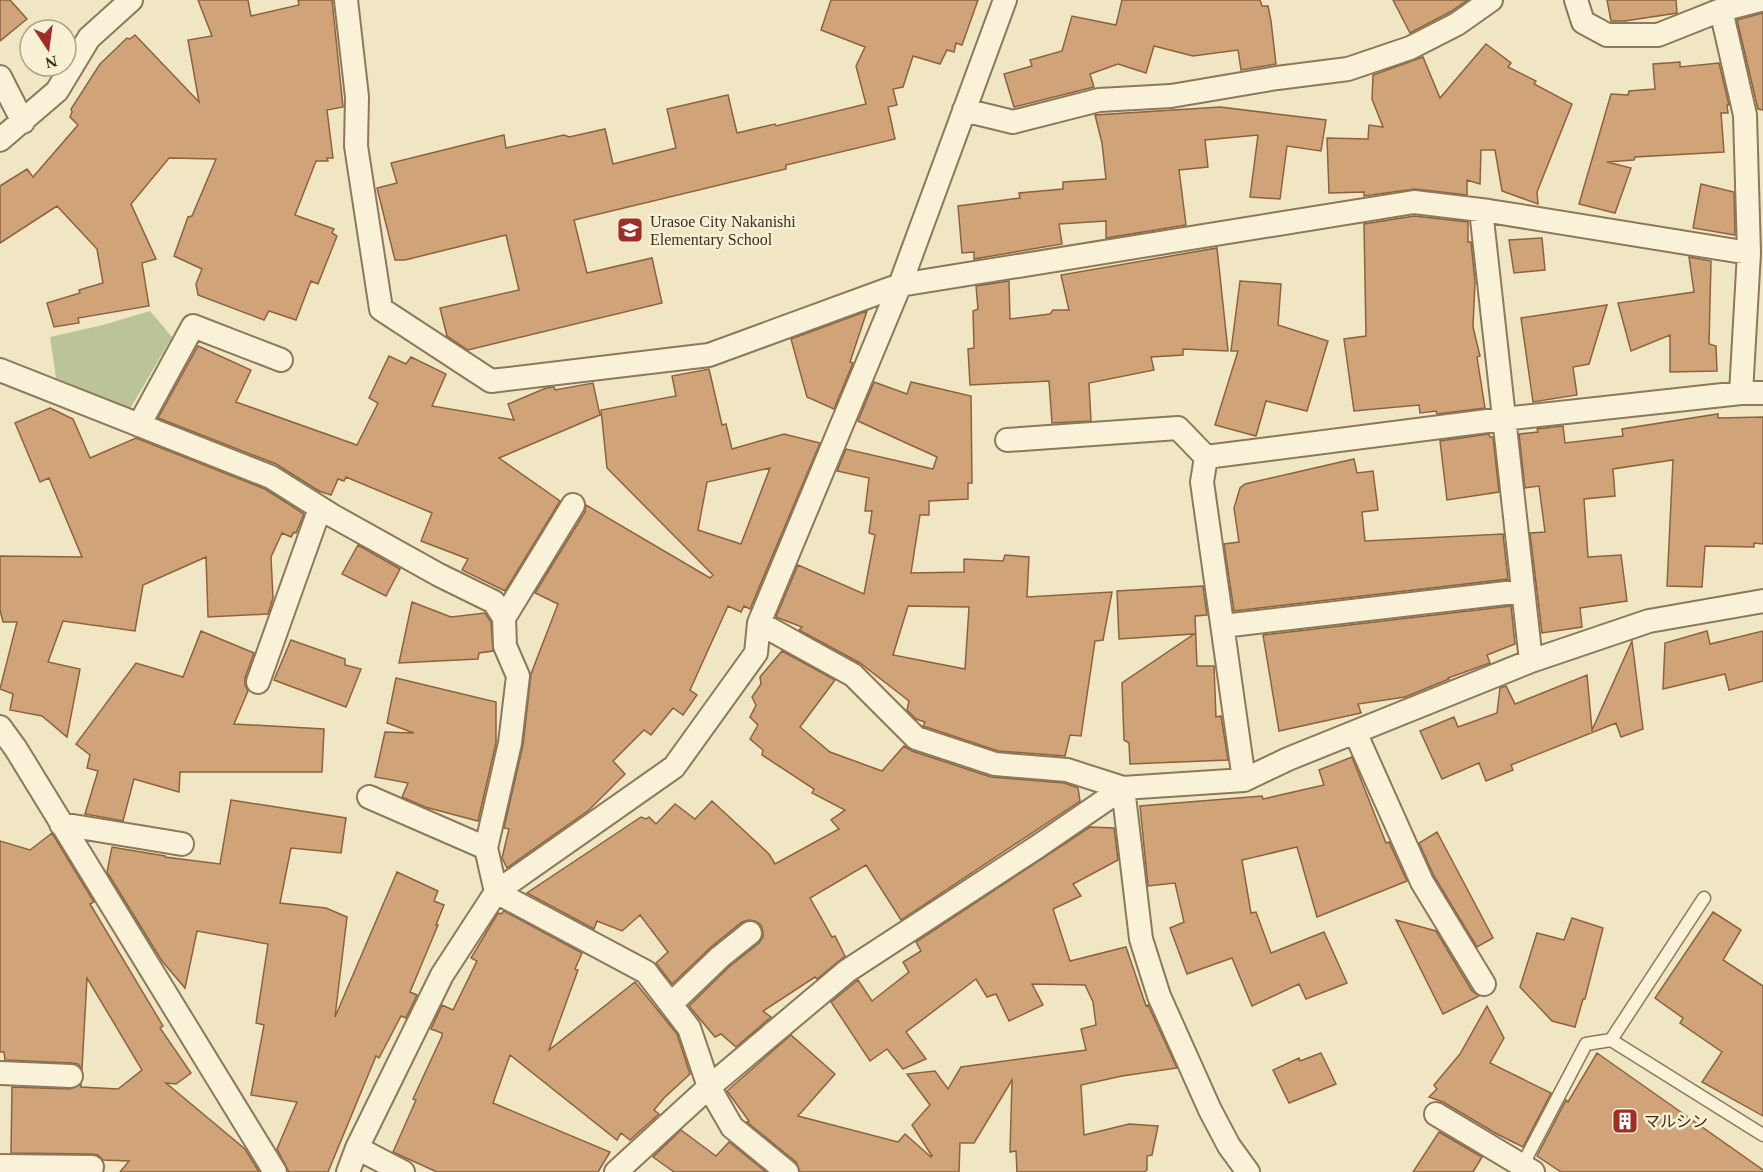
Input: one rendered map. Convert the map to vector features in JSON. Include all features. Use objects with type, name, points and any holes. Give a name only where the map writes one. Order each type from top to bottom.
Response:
[{"type":"street","points":[[0,140],[57,91],[89,38],[131,0]]},
{"type":"street","points":[[346,0],[357,97],[356,147],[381,309],[491,381],[709,355],[900,285],[1414,202],[1480,210],[1749,253]]},
{"type":"street","points":[[348,1172],[357,1148],[442,975],[496,892],[674,767],[756,653],[759,623],[900,285],[1005,0]]},
{"type":"street","points":[[964,110],[1013,122],[1099,100],[1171,96],[1277,78],[1348,69],[1410,48],[1457,24],[1491,0]]},
{"type":"street","points":[[1576,0],[1583,22],[1607,35],[1658,35],[1721,10],[1760,0]]},
{"type":"street","points":[[1206,457],[1503,419],[1752,393],[1745,115],[1721,10]]},
{"type":"street","points":[[0,77],[23,122]]},
{"type":"street","points":[[1480,210],[1531,661]]},
{"type":"street","points":[[139,425],[193,326],[281,360]]},
{"type":"street","points":[[0,370],[271,477],[320,508],[439,575],[494,602],[504,618],[505,646],[518,676],[510,743],[486,848],[496,892],[646,972],[689,1028],[709,1087],[732,1127],[787,1172]]},
{"type":"street","points":[[1007,440],[1178,428],[1206,457]]},
{"type":"street","points":[[1206,457],[1202,482],[1244,780]]},
{"type":"street","points":[[504,618],[573,505]]},
{"type":"street","points":[[258,682],[320,508]]},
{"type":"street","points":[[1223,626],[1523,591]]},
{"type":"street","points":[[759,623],[853,675],[916,738],[995,764],[1067,770],[1123,788],[1244,780],[1288,759],[1531,661],[1649,621],[1763,601]]},
{"type":"street","points":[[0,727],[16,749],[275,1172]]},
{"type":"street","points":[[1355,732],[1422,882],[1484,984]]},
{"type":"street","points":[[616,1172],[709,1087],[847,971],[1123,788]]},
{"type":"street","points":[[1123,788],[1141,939],[1156,986],[1210,1110],[1229,1146],[1248,1172]]},
{"type":"street","points":[[369,797],[486,848]]},
{"type":"street","points":[[61,824],[182,844]]},
{"type":"street","points":[[671,1004],[720,957],[750,933]]},
{"type":"street","points":[[0,1073],[71,1076]]},
{"type":"street","points":[[1436,1114],[1524,1170]]},
{"type":"street","points":[[357,1148],[403,1172]]},
{"type":"street","points":[[0,1167],[92,1167]]},
{"type":"lane","points":[[1611,1040],[1704,898]]},
{"type":"lane","points":[[1524,1170],[1586,1044],[1611,1040],[1763,1135]]},
{"type":"green space","points":[[150,311],[172,337],[130,409],[56,378],[50,337]]},
{"type":"building","points":[[0,0],[10,0],[26,18],[18,18],[18,26],[0,41]]},
{"type":"building","points":[[198,0],[248,0],[251,16],[299,5],[298,0],[332,0],[343,107],[327,110],[333,158],[327,158],[328,161],[316,161],[295,215],[334,229],[332,233],[337,236],[318,284],[311,281],[296,320],[269,311],[264,320],[198,295],[196,284],[202,269],[174,256],[188,217],[192,216],[216,159],[169,158],[131,204],[156,259],[142,263],[149,306],[78,318],[79,323],[54,327],[47,303],[103,283],[97,249],[57,206],[0,243],[0,186],[27,169],[33,177],[78,125],[70,117],[71,109],[100,64],[127,38],[130,39],[135,35],[199,102],[188,40],[212,36]]},
{"type":"building","points":[[831,0],[978,0],[962,45],[956,43],[954,52],[947,50],[940,64],[913,56],[903,87],[893,89],[897,105],[888,107],[895,139],[786,165],[786,169],[574,220],[587,273],[652,258],[662,303],[468,350],[447,336],[440,308],[519,290],[506,235],[405,260],[395,260],[377,188],[397,183],[391,163],[504,135],[506,148],[564,135],[569,137],[605,129],[613,164],[676,148],[667,109],[728,95],[737,133],[866,104],[856,66],[865,47],[821,30]]},
{"type":"building","points":[[1122,0],[1260,0],[1262,6],[1268,6],[1276,64],[1241,70],[1238,50],[1193,56],[1154,46],[1146,73],[1118,64],[1090,74],[1094,87],[1014,107],[1004,74],[1032,66],[1030,60],[1062,51],[1072,16],[1116,25]]},
{"type":"building","points":[[1393,0],[1468,0],[1410,33]]},
{"type":"building","points":[[1607,0],[1676,0],[1677,13],[1611,21]]},
{"type":"building","points":[[1763,13],[1763,110],[1758,109],[1737,20]]},
{"type":"building","points":[[1486,44],[1511,63],[1508,67],[1536,81],[1534,84],[1572,104],[1537,192],[1538,204],[1502,191],[1495,150],[1481,150],[1480,184],[1467,180],[1467,195],[1415,189],[1364,196],[1364,192],[1329,193],[1327,138],[1368,139],[1369,125],[1383,127],[1372,99],[1373,75],[1423,57],[1440,98]]},
{"type":"building","points":[[1680,62],[1680,67],[1719,63],[1729,105],[1727,105],[1728,113],[1721,113],[1724,152],[1635,157],[1634,160],[1607,162],[1631,168],[1615,213],[1579,204],[1611,94],[1628,95],[1629,91],[1655,89],[1653,64]]},
{"type":"building","points":[[1220,107],[1326,120],[1321,151],[1287,146],[1280,199],[1250,197],[1258,135],[1205,140],[1208,167],[1179,170],[1186,225],[1106,238],[1106,221],[1059,224],[1062,244],[974,259],[974,252],[962,253],[958,206],[1020,198],[1019,193],[1063,189],[1063,182],[1106,179],[1102,143],[1095,115]]},
{"type":"building","points":[[1701,184],[1734,192],[1735,235],[1693,228]]},
{"type":"building","points":[[1414,216],[1468,222],[1468,242],[1471,242],[1475,281],[1473,327],[1480,356],[1477,357],[1485,408],[1437,414],[1436,411],[1420,413],[1419,405],[1354,411],[1344,339],[1366,336],[1364,224]]},
{"type":"building","points":[[1542,238],[1545,270],[1514,273],[1509,240]]},
{"type":"building","points":[[1217,248],[1228,351],[1183,349],[1183,355],[1151,357],[1154,370],[1089,383],[1091,421],[1052,423],[1049,381],[970,385],[968,349],[974,348],[973,311],[978,309],[976,286],[1009,281],[1010,319],[1050,314],[1053,310],[1069,310],[1061,275]]},
{"type":"building","points":[[1689,257],[1711,261],[1709,344],[1716,346],[1717,371],[1670,372],[1670,335],[1631,351],[1618,303],[1694,292]]},
{"type":"building","points":[[1240,281],[1281,284],[1278,325],[1328,341],[1307,411],[1266,401],[1256,436],[1215,425],[1238,351],[1231,351]]},
{"type":"building","points":[[1607,305],[1589,364],[1573,367],[1577,395],[1533,402],[1521,318]]},
{"type":"building","points":[[867,311],[850,362],[853,363],[834,409],[807,397],[791,339]]},
{"type":"building","points":[[198,346],[251,370],[236,402],[357,445],[378,403],[369,398],[389,356],[406,364],[411,357],[446,374],[432,406],[514,420],[508,404],[546,388],[554,387],[555,390],[593,383],[600,415],[499,458],[560,501],[505,591],[462,570],[468,559],[421,541],[432,513],[346,477],[344,481],[338,479],[331,495],[319,491],[276,464],[158,418]]},
{"type":"building","points":[[709,369],[722,425],[726,424],[732,449],[784,434],[820,443],[750,609],[744,606],[741,612],[728,606],[690,690],[697,695],[683,715],[673,708],[651,735],[644,730],[613,761],[625,774],[589,810],[507,868],[502,858],[509,829],[504,828],[523,745],[531,674],[558,604],[535,593],[585,512],[586,505],[710,578],[713,575],[607,468],[601,410],[676,396],[672,376]],"holes":[[[770,468],[741,544],[698,530],[707,482]]]},
{"type":"building","points":[[874,382],[907,394],[911,382],[971,396],[972,483],[968,483],[968,499],[929,501],[929,515],[920,515],[911,573],[964,572],[964,559],[1003,561],[1005,555],[1029,557],[1027,597],[1112,592],[1103,640],[1095,641],[1081,736],[1070,735],[1065,756],[998,751],[923,726],[925,722],[916,719],[907,710],[909,701],[860,663],[799,630],[802,627],[776,617],[798,565],[864,594],[875,535],[869,533],[872,511],[865,511],[869,478],[837,471],[846,449],[933,469],[937,457],[858,421]],"holes":[[[908,606],[969,607],[965,669],[893,655]]]},
{"type":"building","points":[[50,408],[73,419],[90,458],[136,438],[265,489],[304,514],[296,533],[294,532],[291,537],[282,533],[271,557],[273,598],[268,614],[208,617],[206,557],[143,585],[135,631],[63,621],[48,662],[80,669],[67,737],[42,716],[10,710],[13,694],[0,689],[17,622],[3,622],[0,610],[0,556],[82,557],[49,478],[40,482],[15,423]]},
{"type":"building","points":[[1718,414],[1718,418],[1763,417],[1763,544],[1754,543],[1754,547],[1705,546],[1702,587],[1667,586],[1673,460],[1613,469],[1615,496],[1584,499],[1588,557],[1621,555],[1627,601],[1580,608],[1582,627],[1542,633],[1530,533],[1545,532],[1539,486],[1525,488],[1519,434],[1563,426],[1565,443],[1623,436],[1622,429]]},
{"type":"building","points":[[1489,434],[1493,437],[1499,492],[1447,500],[1440,441]]},
{"type":"building","points":[[1354,459],[1357,473],[1373,471],[1378,510],[1362,512],[1365,541],[1503,534],[1508,579],[1234,611],[1224,544],[1239,542],[1234,508],[1240,488],[1245,484]]},
{"type":"building","points":[[358,545],[400,569],[386,596],[342,574]]},
{"type":"building","points":[[1203,586],[1207,615],[1195,616],[1197,666],[1214,666],[1216,717],[1221,716],[1228,760],[1130,764],[1129,743],[1124,740],[1122,683],[1194,634],[1119,639],[1117,591]]},
{"type":"building","points":[[412,602],[451,617],[485,613],[491,622],[493,651],[479,653],[478,659],[399,663]]},
{"type":"building","points":[[1511,606],[1515,644],[1487,655],[1490,663],[1405,697],[1358,704],[1361,713],[1279,731],[1263,635]]},
{"type":"building","points":[[201,631],[254,653],[245,678],[248,691],[234,724],[324,729],[322,772],[180,772],[179,792],[134,779],[123,821],[85,814],[98,771],[87,768],[90,755],[76,744],[136,663],[183,677]]},
{"type":"building","points":[[1707,631],[1710,644],[1763,631],[1763,681],[1729,690],[1725,674],[1663,689],[1665,643]]},
{"type":"building","points":[[291,640],[345,659],[345,665],[361,669],[346,707],[274,680]]},
{"type":"building","points":[[1632,641],[1643,729],[1621,737],[1616,723],[1511,765],[1513,770],[1486,781],[1479,763],[1442,779],[1420,731],[1454,717],[1458,727],[1497,713],[1500,688],[1506,686],[1515,704],[1587,675],[1592,730]]},
{"type":"building","points":[[782,651],[835,680],[800,727],[830,752],[882,771],[904,746],[912,751],[991,777],[1064,783],[1078,788],[1080,801],[901,920],[866,865],[810,898],[845,956],[817,979],[815,977],[763,1011],[771,1017],[736,1047],[721,1034],[715,1037],[689,1006],[729,967],[759,943],[763,937],[761,925],[749,920],[742,922],[711,947],[672,984],[656,963],[668,952],[640,915],[622,931],[597,921],[594,929],[527,893],[641,817],[646,819],[649,817],[656,824],[675,804],[695,819],[712,801],[769,854],[775,864],[839,829],[831,820],[845,810],[812,793],[814,789],[762,755],[763,750],[750,739],[758,725],[750,717],[756,705],[752,697],[761,684],[760,677]]},
{"type":"building","points":[[396,678],[496,702],[496,743],[478,821],[425,807],[402,797],[408,783],[375,777],[385,732],[414,733],[387,723]]},
{"type":"building","points":[[1352,757],[1386,843],[1389,842],[1407,881],[1317,917],[1297,847],[1242,860],[1251,913],[1256,912],[1271,953],[1324,932],[1347,983],[1306,999],[1299,984],[1252,1006],[1232,958],[1187,974],[1170,928],[1184,922],[1175,883],[1148,886],[1140,806],[1262,796],[1263,799],[1324,785],[1319,770]]},
{"type":"building","points":[[231,800],[346,818],[341,853],[291,848],[280,903],[326,908],[347,917],[335,1017],[397,872],[438,891],[434,901],[444,905],[410,992],[417,995],[406,1018],[401,1016],[379,1058],[376,1056],[328,1172],[289,1172],[277,1149],[297,1102],[251,1095],[264,1025],[256,1023],[268,944],[197,931],[185,988],[162,961],[107,872],[112,847],[220,864]]},
{"type":"building","points":[[1090,827],[1114,828],[1118,860],[1073,884],[1081,896],[1053,909],[1070,961],[1126,947],[1146,1006],[1148,1005],[1177,1068],[1081,1085],[1084,1135],[1129,1124],[1158,1126],[1152,1155],[1147,1156],[1147,1170],[1144,1172],[1017,1172],[1016,1151],[1010,1152],[1012,1080],[974,1143],[960,1143],[959,1172],[800,1172],[796,1162],[747,1122],[749,1121],[727,1091],[791,1035],[835,1074],[798,1116],[898,1142],[905,1134],[931,1157],[912,1125],[930,1105],[907,1074],[935,1071],[948,1089],[961,1067],[1086,1050],[1081,1029],[1096,1025],[1093,1002],[1085,985],[1032,984],[1043,1005],[1009,1021],[996,994],[987,997],[976,979],[906,1032],[926,1059],[903,1069],[887,1049],[870,1061],[831,1002],[858,980],[872,1001],[909,972],[903,962],[921,951],[916,942]]},
{"type":"building","points":[[1437,832],[1493,938],[1477,947],[1434,876],[1419,843]]},
{"type":"building","points":[[52,833],[94,902],[90,904],[163,1026],[160,1028],[191,1073],[176,1084],[166,1083],[245,1149],[259,1172],[120,1172],[129,1161],[103,1160],[98,1155],[92,1154],[11,1153],[12,1087],[70,1089],[81,1084],[81,1087],[118,1089],[142,1070],[87,978],[82,1069],[78,1064],[72,1063],[5,1060],[4,1052],[0,1052],[0,841],[30,850]]},
{"type":"building","points":[[504,911],[582,953],[549,1050],[635,982],[677,1034],[690,1074],[654,1110],[659,1114],[630,1140],[621,1133],[617,1140],[510,1055],[493,1103],[610,1152],[598,1172],[437,1172],[393,1152],[416,1100],[413,1099],[442,1036],[442,1033],[431,1029],[442,1005],[453,1010],[477,961],[471,958],[498,913],[501,914]]},
{"type":"building","points":[[1713,912],[1741,930],[1723,960],[1763,986],[1763,1116],[1702,1082],[1722,1052],[1680,1023],[1683,1018],[1655,998]]},
{"type":"building","points":[[1572,918],[1603,928],[1585,999],[1583,999],[1575,1027],[1552,1021],[1520,987],[1537,933],[1564,940]]},
{"type":"building","points":[[1396,920],[1436,931],[1472,991],[1479,996],[1443,1014]]},
{"type":"building","points":[[1487,1006],[1504,1038],[1490,1063],[1551,1093],[1523,1147],[1443,1102],[1429,1097],[1437,1089],[1434,1085],[1460,1054]]},
{"type":"building","points":[[1321,1053],[1336,1084],[1289,1103],[1273,1070],[1299,1058],[1300,1061]]},
{"type":"building","name":"マルシン","points":[[1597,1053],[1763,1172],[1561,1172],[1537,1156],[1566,1100],[1568,1102]]},
{"type":"building","points":[[681,1130],[716,1156],[729,1142],[766,1172],[674,1172],[653,1157]]},
{"type":"building","points":[[1439,1132],[1482,1157],[1473,1172],[1413,1172]]},
{"type":"place","name":"Urasoe City Nakanishi Elementary School","points":[[630,230]]},
{"type":"place","name":"マルシン","points":[[1625,1121]]}]
